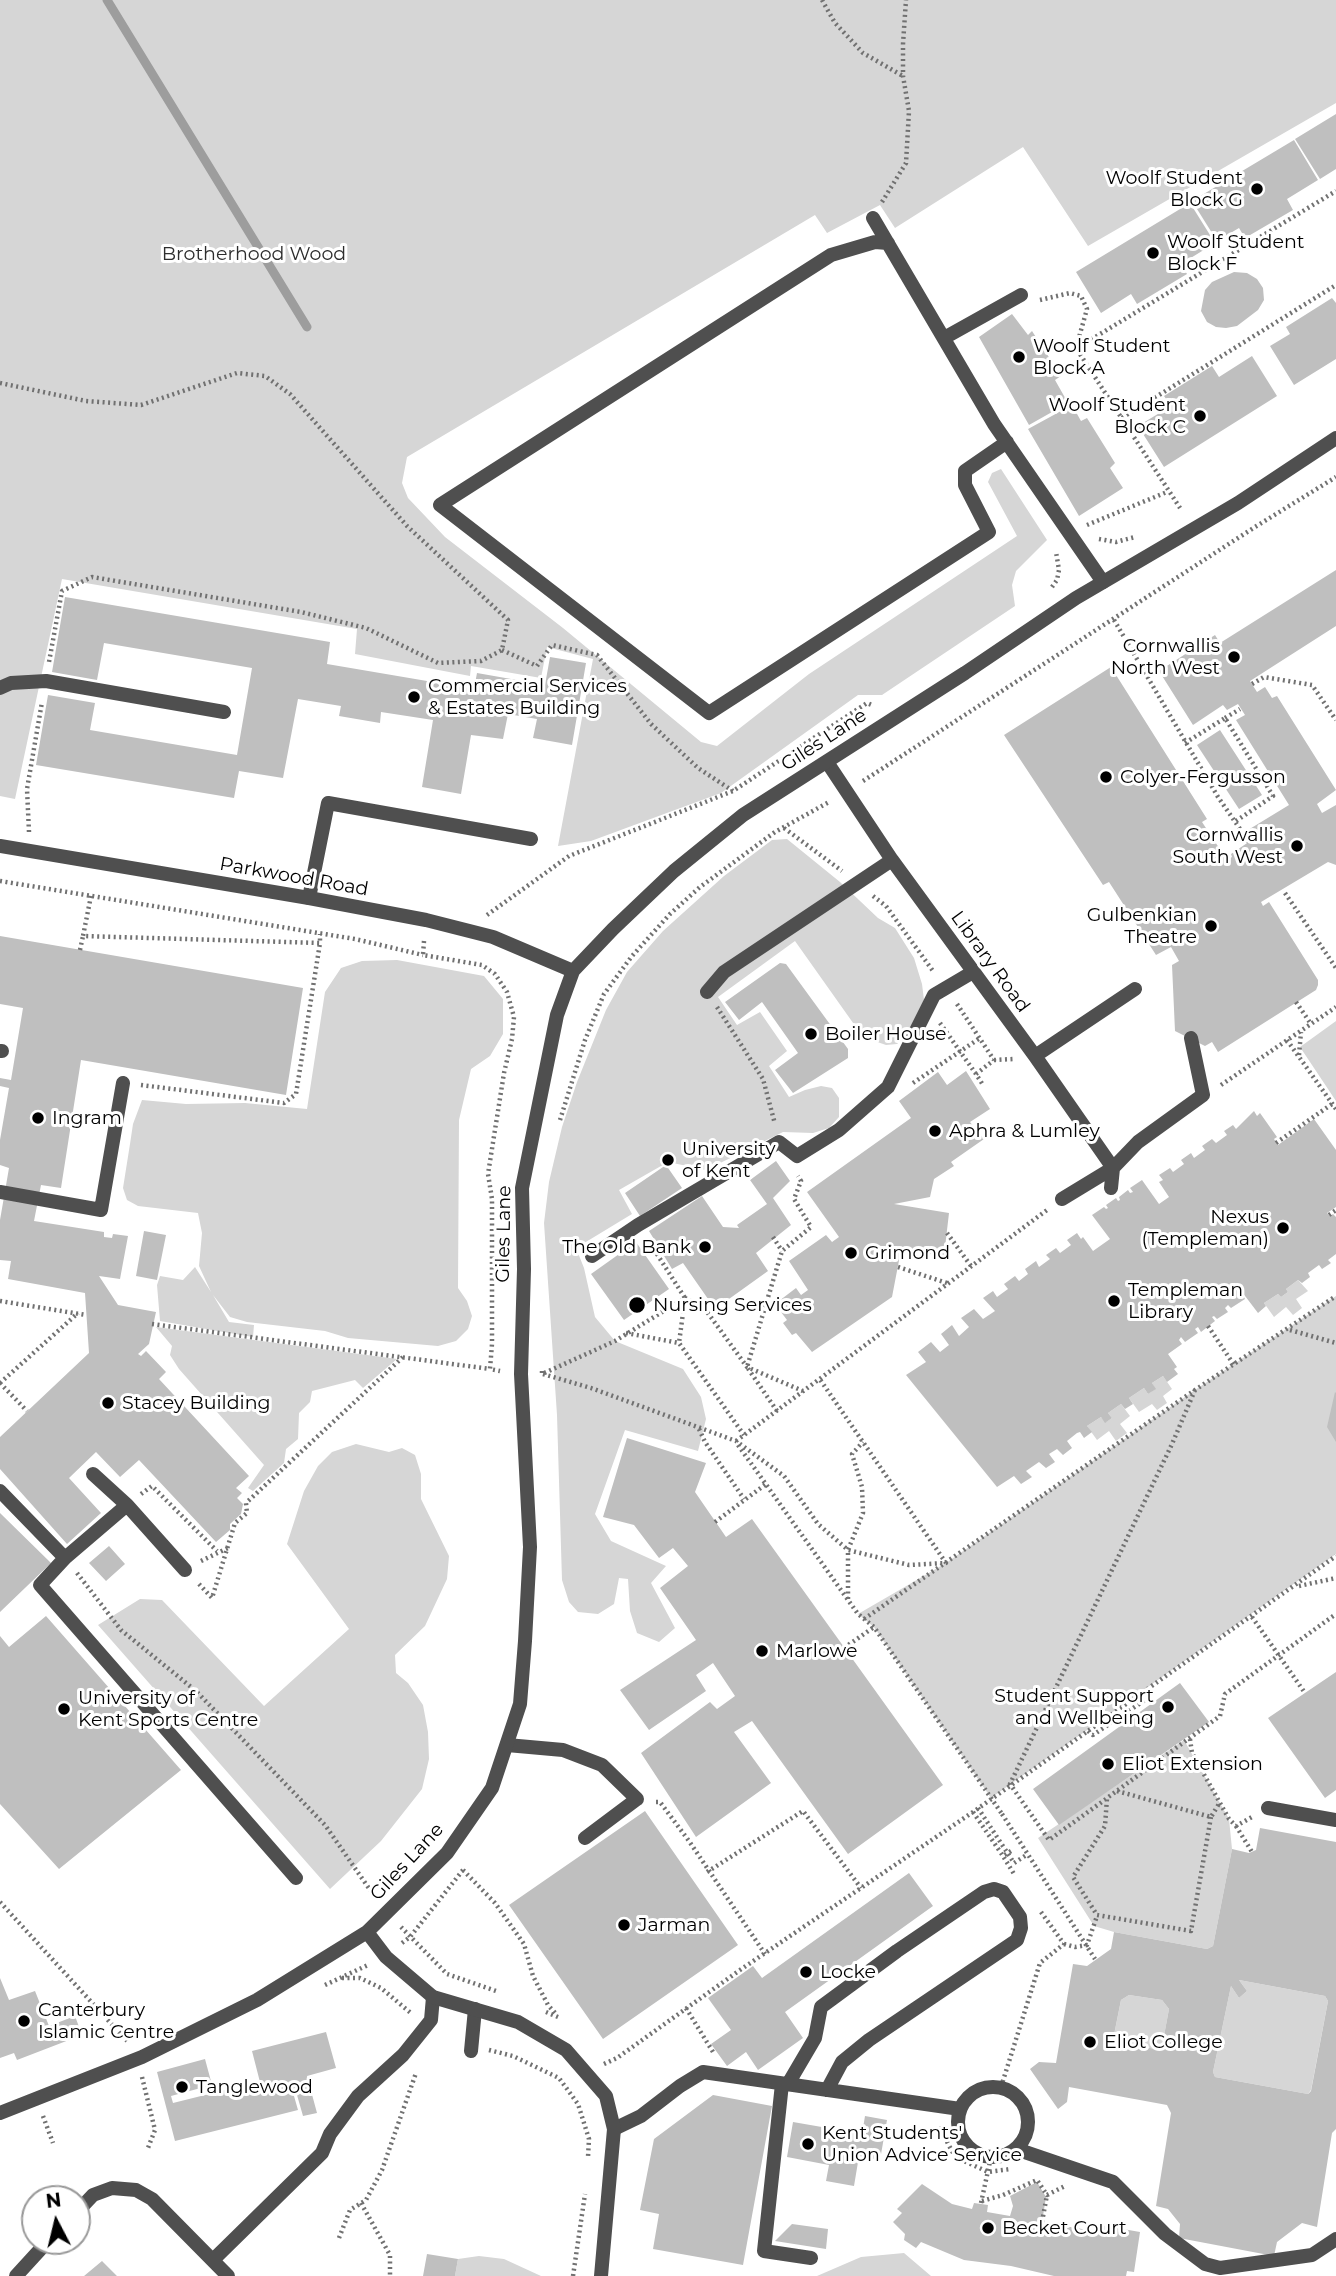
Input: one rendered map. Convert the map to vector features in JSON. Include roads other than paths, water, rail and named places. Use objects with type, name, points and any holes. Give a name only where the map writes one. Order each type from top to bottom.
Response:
[{"type":"street","points":[[873,218],[1007,442],[1103,582]]},
{"type":"street","points":[[888,243],[875,242],[831,255],[440,505],[709,713],[989,532],[965,485],[965,471],[1007,442]]},
{"type":"street","points":[[944,338],[1021,295]]},
{"type":"street","name":"Giles Lane","points":[[0,2113],[142,2057],[257,2000],[367,1932],[447,1853],[492,1788],[520,1704],[530,1547],[521,1374],[524,1269],[522,1188],[557,1015],[573,971],[613,929],[695,852],[743,815],[1103,582],[1238,503],[1336,438]]},
{"type":"street","points":[[0,688],[11,682],[46,681],[223,712]]},
{"type":"street","name":"Library Road","points":[[827,762],[892,860],[1113,1168]]},
{"type":"street","points":[[309,898],[328,803],[531,839]]},
{"type":"street","name":"Parkwood Road","points":[[0,846],[426,920],[493,937],[573,971]]},
{"type":"street","points":[[707,992],[724,972],[892,860]]},
{"type":"street","points":[[592,1256],[638,1225],[779,1142],[797,1156],[839,1130],[888,1087],[934,995],[973,972]]},
{"type":"street","points":[[1035,1056],[1135,989]]},
{"type":"street","points":[[1062,1199],[1113,1168],[1138,1142],[1203,1095],[1191,1038]]},
{"type":"street","points":[[0,1192],[101,1210],[123,1083]]},
{"type":"street","points":[[1111,1188],[1113,1168]]},
{"type":"street","points":[[93,1474],[127,1505],[185,1570]]},
{"type":"street","points":[[0,1491],[65,1558]]},
{"type":"street","points":[[127,1505],[65,1558],[40,1585],[296,1878]]},
{"type":"street","points":[[507,1745],[563,1750],[602,1765],[637,1799],[586,1838]]},
{"type":"street","points":[[1268,1808],[1336,1820]]},
{"type":"street","points":[[811,2258],[764,2251],[785,2084],[816,2038],[821,2007],[984,1892],[994,1889],[1003,1892],[1020,1917],[1021,1928],[1017,1940],[869,2040],[842,2062],[827,2090]]},
{"type":"street","points":[[367,1932],[386,1957],[433,1997],[518,2022],[566,2050],[606,2096],[614,2129],[601,2276]]},
{"type":"street","points":[[213,2260],[322,2153],[330,2134],[358,2096],[403,2055],[431,2020],[433,1997]]},
{"type":"street","points":[[471,2047],[475,2009]]},
{"type":"street","points":[[614,2129],[641,2116],[680,2086],[704,2072],[960,2109]]},
{"type":"street","points":[[991,2086],[1001,2087],[1020,2098],[1026,2108],[1028,2130],[1016,2149],[989,2164],[964,2141],[959,2131],[960,2109],[972,2094],[991,2086]]},
{"type":"street","points":[[1016,2149],[1113,2182],[1166,2234],[1205,2264],[1220,2268],[1312,2255],[1336,2239]]},
{"type":"street","points":[[91,2197],[112,2188],[136,2190],[152,2199],[228,2276]]},
{"type":"street","points":[[16,2276],[35,2255]]},
{"type":"waterway","points":[[107,0],[307,327]]},
{"type":"place","name":"Woolf Student Block G","points":[[1257,189]]},
{"type":"place","name":"Woolf Student Block F","points":[[1153,253]]},
{"type":"place","name":"Woolf Student Block A","points":[[1019,357]]},
{"type":"place","name":"Woolf Student Block C","points":[[1200,416]]},
{"type":"place","name":"Cornwallis North West","points":[[1234,657]]},
{"type":"place","name":"Commercial Services & Estates Building","points":[[414,697]]},
{"type":"place","name":"Colyer-Fergusson","points":[[1106,777]]},
{"type":"place","name":"Cornwallis South West","points":[[1297,846]]},
{"type":"place","name":"Gulbenkian Theatre","points":[[1211,926]]},
{"type":"place","name":"Boiler House","points":[[811,1034]]},
{"type":"place","name":"Ingram","points":[[38,1118]]},
{"type":"place","name":"Aphra & Lumley","points":[[935,1131]]},
{"type":"place","name":"University of Kent","points":[[668,1160]]},
{"type":"place","name":"Nexus (Templeman)","points":[[1283,1228]]},
{"type":"place","name":"The Old Bank","points":[[705,1247]]},
{"type":"place","name":"Grimond","points":[[851,1253]]},
{"type":"place","name":"Templeman Library","points":[[1114,1301]]},
{"type":"place","name":"Nursing Services","points":[[637,1305]]},
{"type":"place","name":"Stacey Building","points":[[108,1403]]},
{"type":"place","name":"Marlowe","points":[[762,1651]]},
{"type":"place","name":"Student Support and Wellbeing","points":[[1168,1707]]},
{"type":"place","name":"University of Kent Sports Centre","points":[[64,1709]]},
{"type":"place","name":"Eliot Extension","points":[[1108,1764]]},
{"type":"place","name":"Jarman","points":[[624,1925]]},
{"type":"place","name":"Locke","points":[[806,1972]]},
{"type":"place","name":"Canterbury Islamic Centre","points":[[24,2021]]},
{"type":"place","name":"Eliot College","points":[[1090,2042]]},
{"type":"place","name":"Tanglewood","points":[[182,2087]]},
{"type":"place","name":"Kent Students' Union Advice Service","points":[[808,2144]]},
{"type":"place","name":"Becket Court","points":[[988,2228]]},
{"type":"park label","name":"Brotherhood Wood","points":[[254,254]]}]
